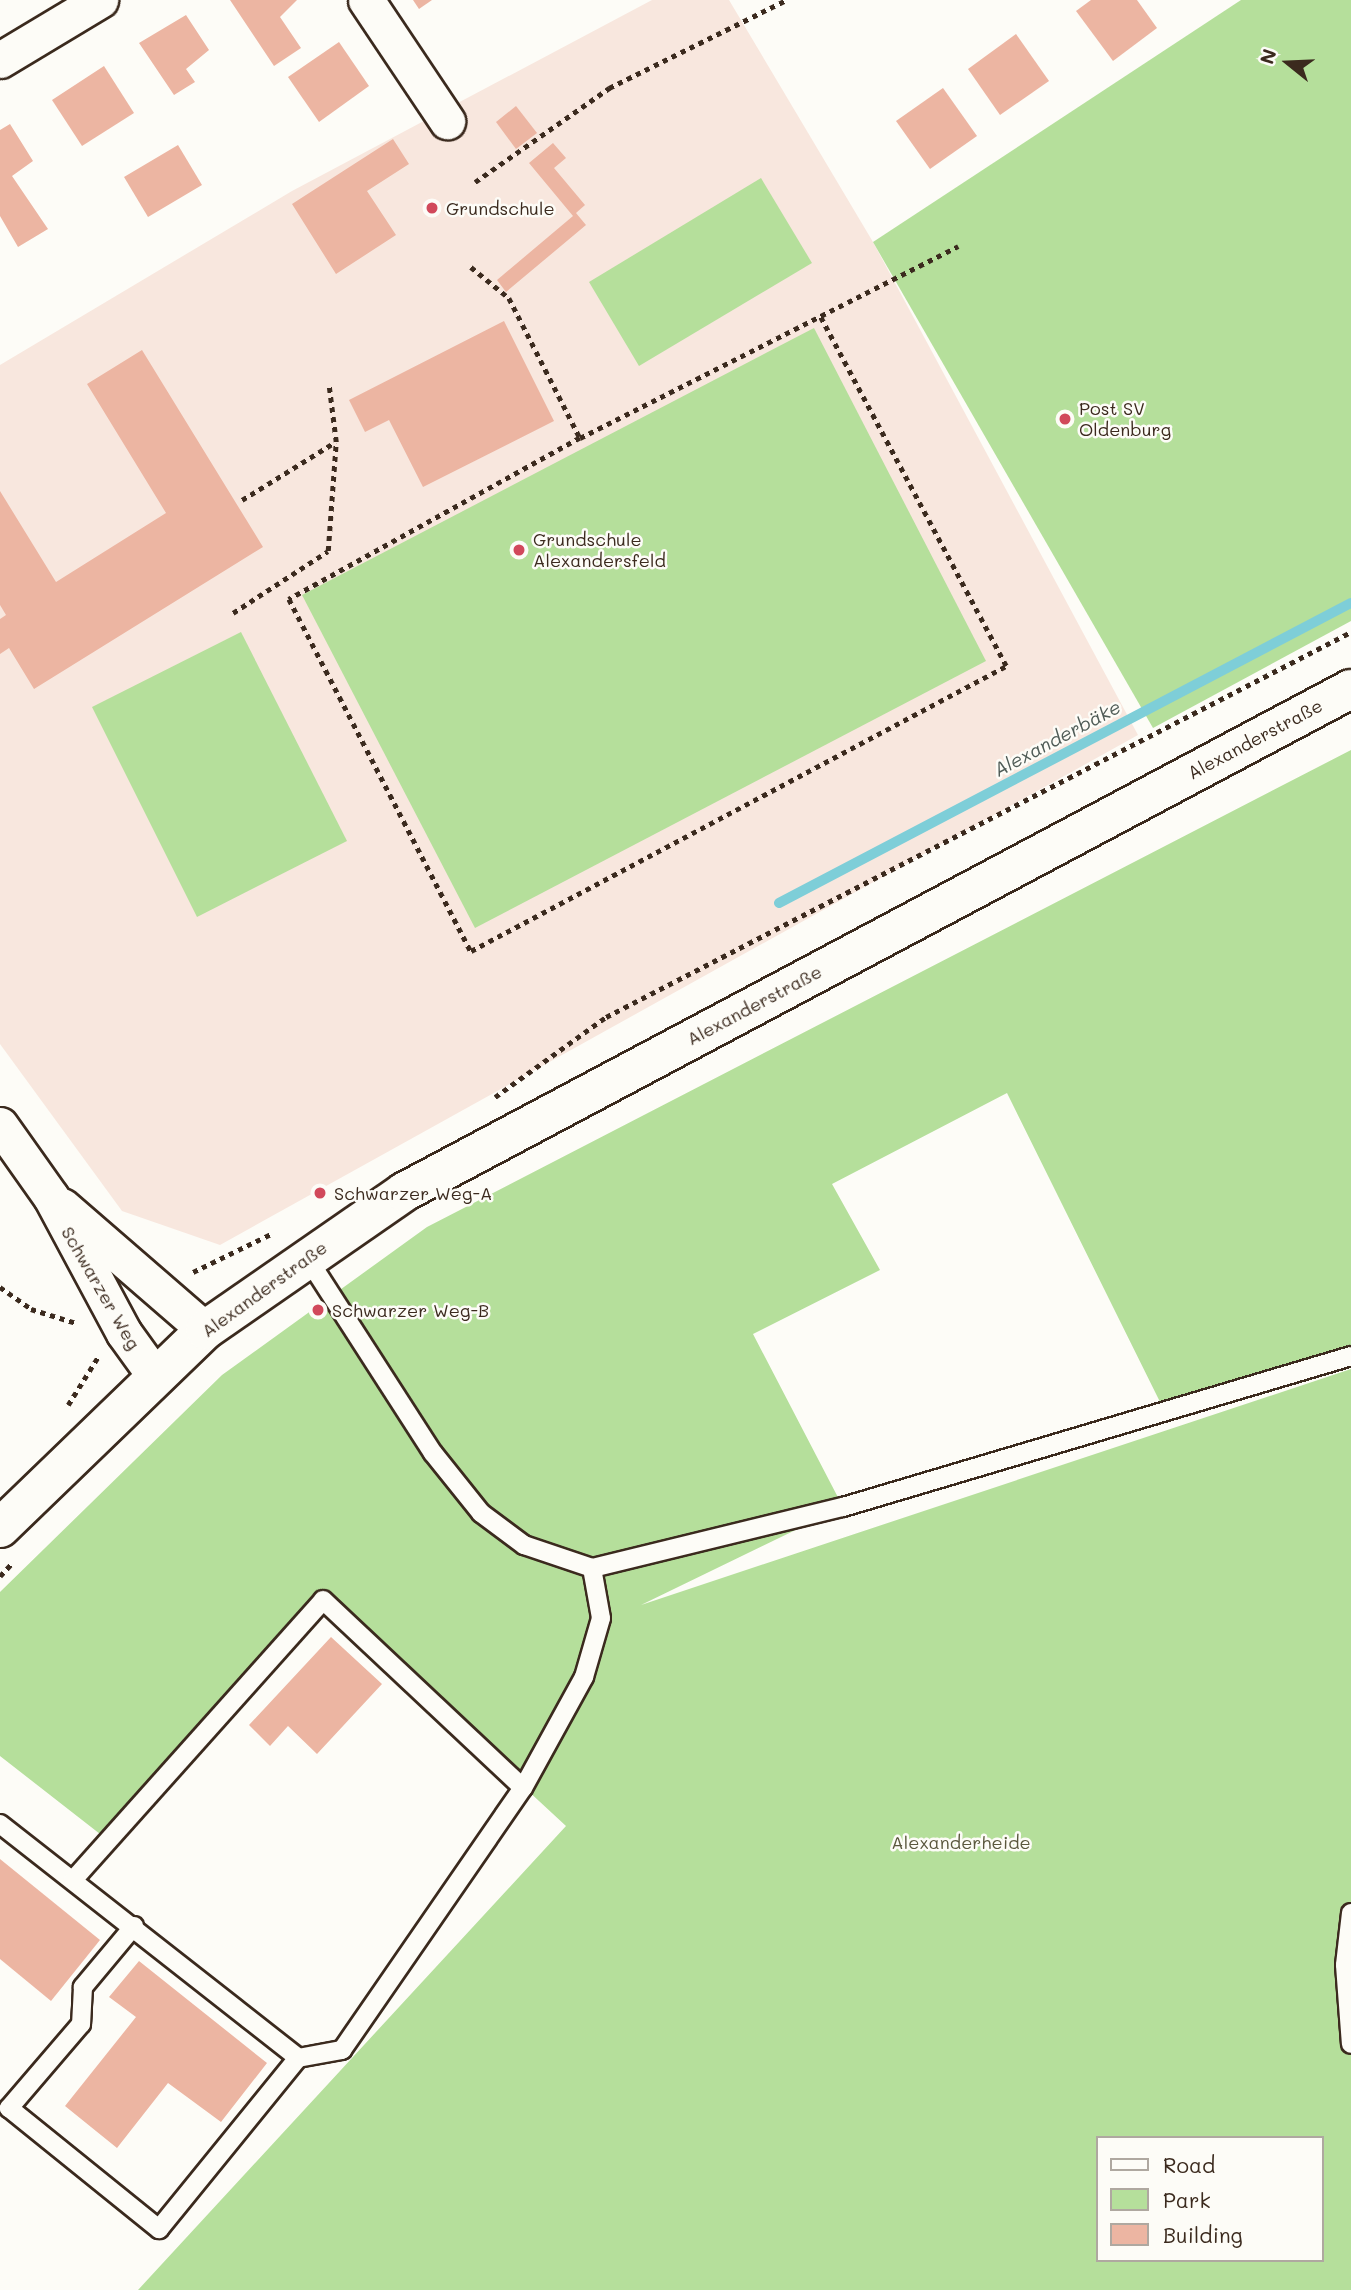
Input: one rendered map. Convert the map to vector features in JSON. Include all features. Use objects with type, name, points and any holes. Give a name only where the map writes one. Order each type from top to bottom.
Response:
[{"type":"main road","name":"Alexanderstraße","points":[[0,1528],[296,1241],[404,1192],[1351,689]]},
{"type":"street","points":[[0,60],[100,0]]},
{"type":"street","points":[[366,0],[447,121]]},
{"type":"street","name":"Schwarzer Weg","points":[[0,1125],[51,1197],[124,1333],[179,1353]]},
{"type":"street","name":"Schwarzer Weg","points":[[51,1197],[168,1292],[179,1353]]},
{"type":"lane","points":[[296,1241],[433,1453],[481,1513],[524,1545],[592,1568],[843,1507],[1351,1356]]},
{"type":"lane","points":[[134,1926],[83,1987],[81,2024],[9,2108],[159,2229],[298,2058],[342,2050],[373,2012],[523,1788],[583,1677],[601,1618],[592,1568]]},
{"type":"lane","points":[[74,1880],[323,1600],[523,1788]]},
{"type":"lane","points":[[0,1825],[134,1926],[298,2058]]},
{"type":"lane","points":[[1351,1913],[1345,1965],[1351,2045]]},
{"type":"path","points":[[475,182],[608,88],[786,0]]},
{"type":"path","points":[[820,316],[1006,666],[471,951],[289,599],[580,438],[820,316],[958,246]]},
{"type":"path","points":[[471,267],[509,298],[580,438]]},
{"type":"path","points":[[233,613],[328,551],[335,442],[329,386]]},
{"type":"path","points":[[242,500],[335,442]]},
{"type":"path","points":[[483,1106],[606,1017],[1351,632]]},
{"type":"path","points":[[168,1292],[205,1262],[296,1241]]},
{"type":"path","points":[[0,1287],[31,1309],[82,1325]]},
{"type":"path","points":[[62,1411],[96,1359],[124,1333]]},
{"type":"path","points":[[91,1347],[96,1359]]},
{"type":"shaded area","name":"Grundschule Alexandersfeld","points":[[652,0],[729,0],[873,242],[1138,735],[220,1245],[122,1211],[0,1044],[0,365],[292,191]]},
{"type":"green space","name":"Post SV Oldenburg","points":[[1241,0],[1351,0],[1351,621],[1153,728],[873,242]]},
{"type":"green space","points":[[761,178],[812,263],[639,366],[589,282]]},
{"type":"green space","points":[[814,328],[986,661],[475,928],[302,595]]},
{"type":"green space","points":[[241,632],[347,841],[197,917],[92,707]]},
{"type":"green space","name":"Alexanderheide","points":[[1351,750],[1351,1349],[1165,1412],[1007,1093],[832,1184],[880,1270],[753,1334],[843,1507],[641,1605],[1351,1369],[1351,2290],[138,2290],[566,1826],[323,1601],[109,1841],[0,1756],[0,1592],[222,1375],[427,1227]]},
{"type":"building","points":[[230,0],[297,0],[280,17],[301,48],[274,66]]},
{"type":"building","points":[[413,0],[432,0],[419,9]]},
{"type":"building","points":[[1091,0],[1137,0],[1157,28],[1113,61],[1076,11]]},
{"type":"building","points":[[186,15],[209,50],[186,69],[195,82],[174,95],[139,43]]},
{"type":"building","points":[[1016,34],[1049,81],[1000,115],[968,69]]},
{"type":"building","points":[[339,42],[369,86],[319,122],[288,77]]},
{"type":"building","points":[[104,66],[134,113],[82,146],[52,100]]},
{"type":"building","points":[[943,88],[977,136],[930,169],[896,121]]},
{"type":"building","points":[[516,106],[537,133],[516,149],[496,122]]},
{"type":"building","points":[[10,124],[33,161],[12,176],[48,229],[18,247],[0,216],[0,130]]},
{"type":"building","points":[[393,139],[409,164],[367,191],[396,235],[336,274],[292,204]]},
{"type":"building","points":[[553,143],[566,158],[554,168],[585,205],[576,213],[586,225],[506,292],[497,280],[573,216],[529,163]]},
{"type":"building","points":[[178,145],[202,185],[148,217],[124,177]]},
{"type":"building","points":[[504,321],[554,421],[423,487],[389,420],[365,432],[349,400]]},
{"type":"building","points":[[142,350],[263,547],[34,689],[9,648],[0,654],[0,619],[6,615],[0,605],[0,491],[56,582],[166,513],[87,384]]},
{"type":"building","points":[[331,1637],[382,1684],[317,1754],[288,1726],[270,1746],[249,1725]]},
{"type":"building","points":[[0,1859],[100,1940],[51,2001],[0,1959]]},
{"type":"building","points":[[139,1961],[267,2063],[221,2122],[168,2083],[117,2148],[65,2106],[136,2017],[109,1997]]},
{"type":"waterway","name":"Alexanderbäke","points":[[779,903],[1351,603]]},
{"type":"place","name":"Grundschule","points":[[432,208]]},
{"type":"place","name":"Post SV Oldenburg","points":[[1065,419]]},
{"type":"place","name":"Grundschule Alexandersfeld","points":[[519,550]]},
{"type":"place","name":"Schwarzer Weg-A","points":[[320,1193]]},
{"type":"place","name":"Schwarzer Weg-B","points":[[318,1310]]}]
